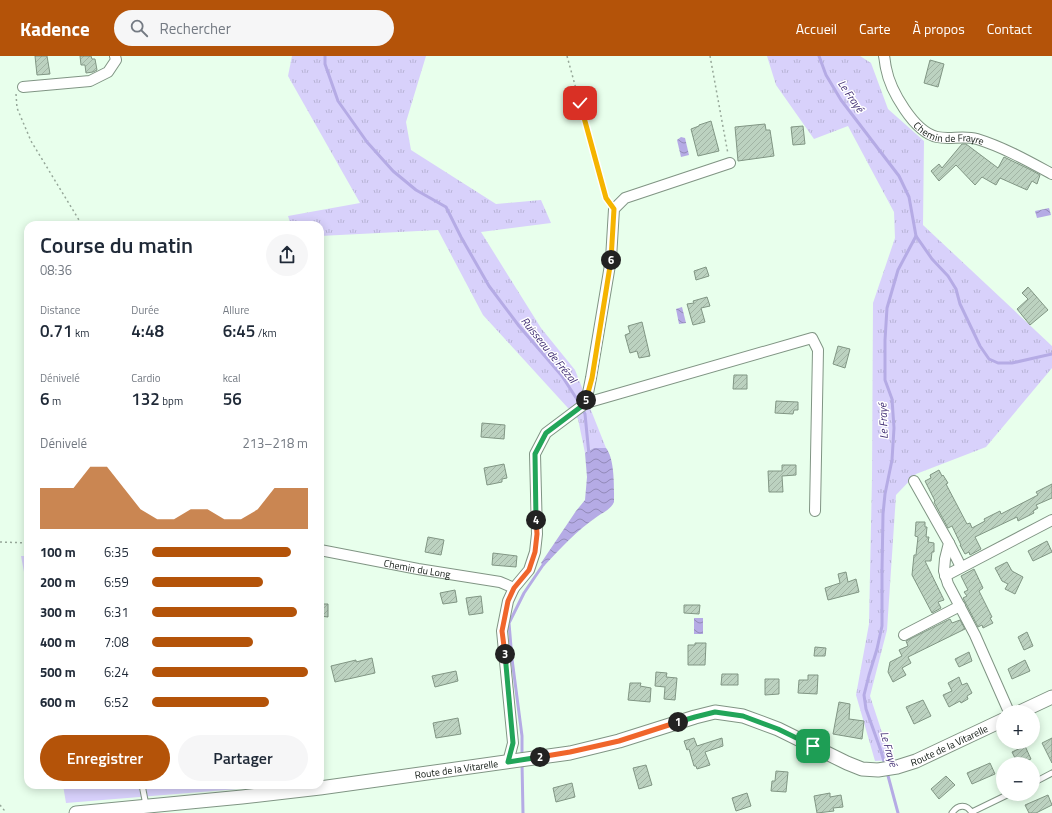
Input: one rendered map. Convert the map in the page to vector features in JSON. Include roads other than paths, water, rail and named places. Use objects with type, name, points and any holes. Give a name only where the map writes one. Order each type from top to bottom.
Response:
[{"type":"street","points":[[23,87],[90,81],[108,72],[116,60],[115,56]]},
{"type":"street","name":"Chemin de Frayre","points":[[884,56],[889,80],[895,93],[910,117],[920,128],[937,137],[975,138],[987,142],[1052,174]]},
{"type":"street","points":[[586,403],[592,378],[611,259],[614,209],[624,198],[730,163]]},
{"type":"street","points":[[511,761],[513,743],[502,631],[508,601],[514,588],[529,570],[535,552],[537,534],[535,454],[546,433],[586,403],[812,338],[818,350],[815,511]]},
{"type":"street","points":[[914,481],[962,567]]},
{"type":"street","points":[[945,576],[1052,520]]},
{"type":"street","points":[[949,543],[944,565],[945,576],[975,635],[1006,705]]},
{"type":"street","name":"Chemin du Long","points":[[324,551],[418,569],[500,582],[514,588]]},
{"type":"street","points":[[904,635],[960,606]]},
{"type":"street","points":[[1035,705],[1052,697]]},
{"type":"street","name":"Route de la Vitarelle","points":[[324,787],[570,752],[619,741],[715,712],[743,716],[778,729],[862,769],[886,769],[916,761],[996,723]]},
{"type":"street","name":"Route de la Vitarelle","points":[[76,813],[311,789]]},
{"type":"lane","points":[[1040,779],[1052,773]]},
{"type":"lane","points":[[143,789],[146,806]]},
{"type":"lane","points":[[952,813],[960,806],[969,808],[972,812],[996,800]]},
{"type":"water","points":[[681,137],[685,138],[689,155],[681,157],[677,140]]},
{"type":"water","points":[[1049,208],[1051,215],[1037,218],[1035,211]]},
{"type":"water","points":[[682,307],[686,323],[679,324],[676,309]]},
{"type":"water","points":[[594,448],[606,448],[609,453],[613,474],[614,502],[609,508],[576,533],[544,566],[541,563],[585,500],[587,477],[585,453]]},
{"type":"water","points":[[694,618],[703,618],[703,634],[694,634]]},
{"type":"waterway","name":"Ruisseau de Frézal","points":[[325,56],[325,64],[338,101],[367,142],[393,171],[416,190],[446,207],[489,286],[519,326],[562,376],[585,414],[589,455]]},
{"type":"waterway","name":"Le Frayé","points":[[819,56],[826,75],[841,100],[899,176],[909,197],[916,236],[898,270],[887,308],[885,380],[892,399],[894,428],[892,460],[885,494],[883,514],[882,626],[864,695],[866,709],[885,765]]},
{"type":"waterway","points":[[916,236],[932,259],[948,276],[956,289],[960,304],[980,346],[989,359],[998,363],[1012,363],[1052,354]]},
{"type":"waterway","name":"Ruisseau de Frézal","points":[[522,757],[522,736],[509,623],[524,593],[545,562]]},
{"type":"waterway","name":"Ruisseau de Frézal","points":[[522,763],[523,813]]},
{"type":"waterway","name":"Le Frayé","points":[[887,772],[898,813]]}]
